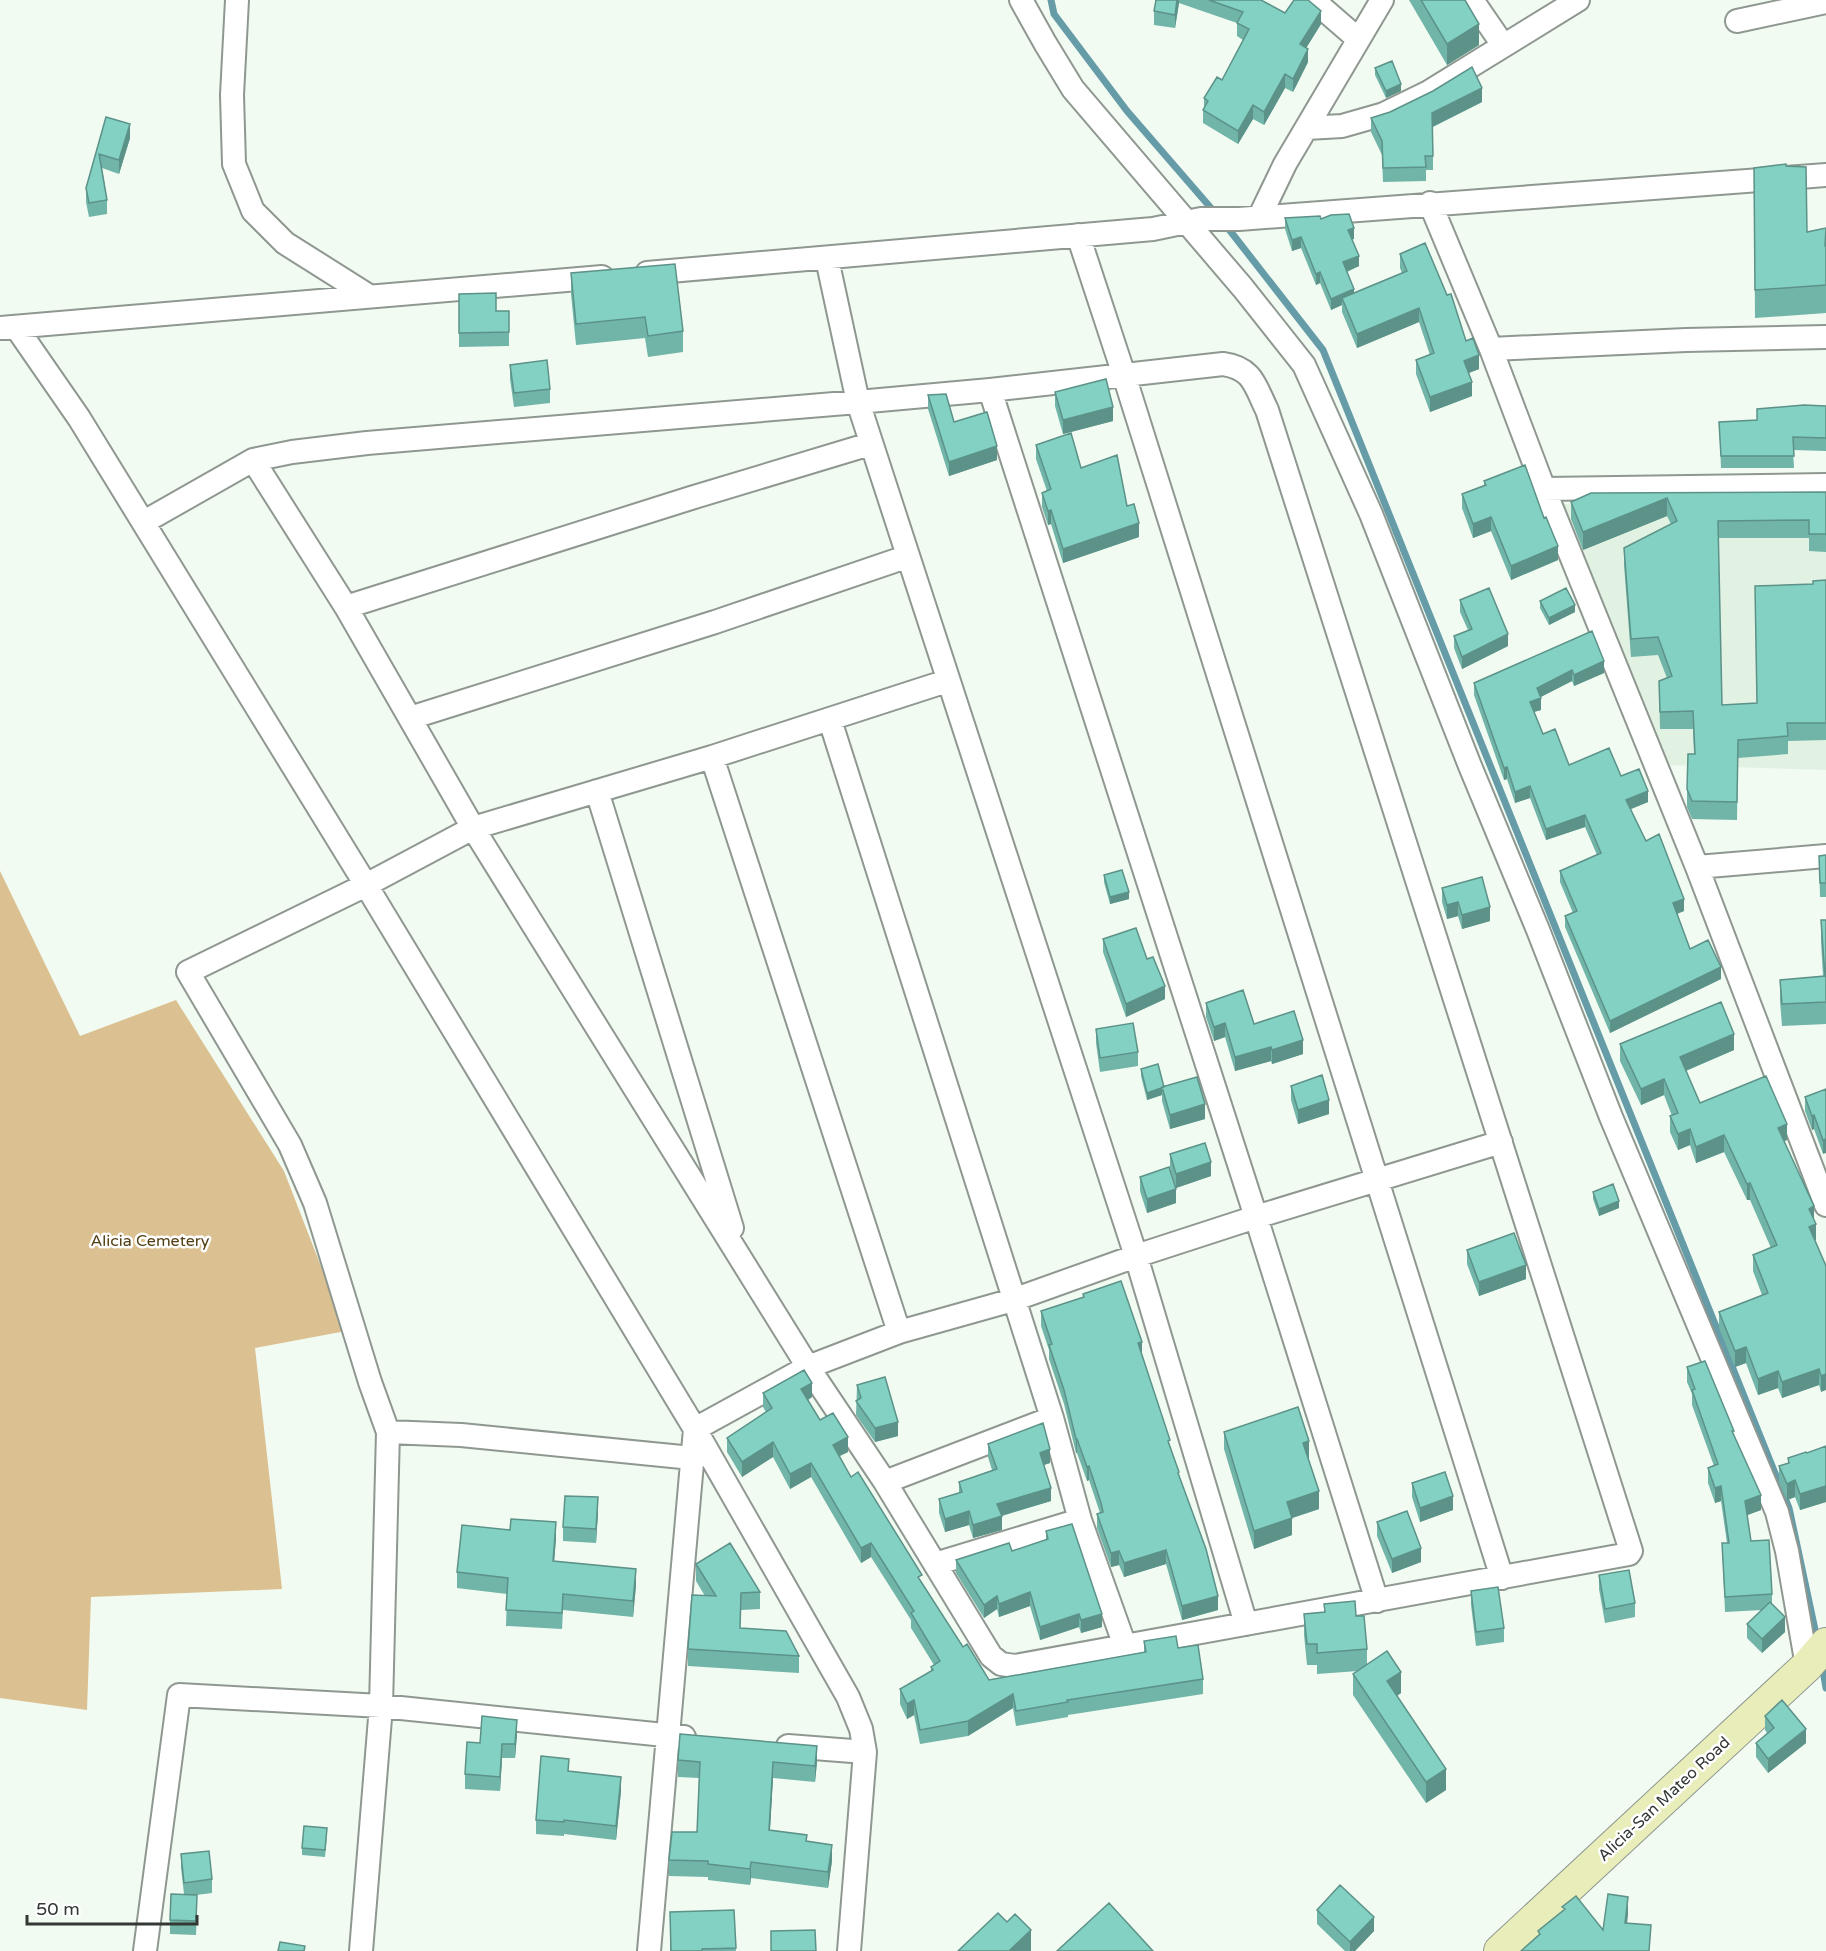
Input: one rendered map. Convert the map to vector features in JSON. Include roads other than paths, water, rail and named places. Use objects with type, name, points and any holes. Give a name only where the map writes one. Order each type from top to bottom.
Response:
[{"type":"main road","name":"Alicia-San Mateo Road","points":[[1500,1951],[1816,1655]]},
{"type":"street","points":[[237,0],[232,95],[234,164],[253,211],[285,243],[369,296]]},
{"type":"street","points":[[1022,0],[1073,89],[1194,221],[1304,365],[1371,514],[1611,1117],[1777,1512],[1816,1655]]},
{"type":"street","points":[[1312,0],[1358,39]]},
{"type":"street","points":[[1250,218],[1286,164],[1382,0]]},
{"type":"street","points":[[1472,0],[1503,45]]},
{"type":"street","points":[[1307,128],[1342,126],[1384,114],[1427,93],[1578,0]]},
{"type":"street","points":[[1737,21],[1826,2]]},
{"type":"street","points":[[8,327],[827,259],[1153,229],[1194,221],[1826,175]]},
{"type":"street","points":[[1430,203],[1491,349],[1544,489],[1697,867],[1826,1204]]},
{"type":"street","points":[[1078,235],[1502,1578]]},
{"type":"street","points":[[827,259],[858,402],[870,444],[1136,1256],[1246,1624]]},
{"type":"street","points":[[8,327],[79,418],[144,522],[695,1429],[848,1697],[861,1729],[865,1752],[849,1951]]},
{"type":"street","points":[[1491,349],[1686,340],[1826,337]]},
{"type":"street","points":[[144,522],[254,460],[292,452],[368,443],[990,390],[1223,364],[1237,366],[1250,375],[1267,410],[1631,1551],[1629,1554],[1015,1666],[1001,1664],[991,1656],[885,1482],[808,1366],[473,828],[346,607],[254,460]]},
{"type":"street","points":[[990,390],[1377,1601]]},
{"type":"street","points":[[346,607],[870,444]]},
{"type":"street","points":[[1544,489],[1826,485]]},
{"type":"street","points":[[410,718],[715,622],[906,557]]},
{"type":"street","points":[[361,1951],[381,1706],[388,1432],[370,1382],[315,1203],[290,1145],[188,972],[366,885],[473,828],[712,757],[947,681]]},
{"type":"street","points":[[830,720],[1052,1418],[1080,1520],[1125,1646]]},
{"type":"street","points":[[712,757],[899,1332]]},
{"type":"street","points":[[597,791],[741,1258]]},
{"type":"street","points":[[1697,867],[1826,856]]},
{"type":"street","points":[[695,1429],[808,1366],[899,1332],[1013,1300],[1136,1256],[1256,1217],[1501,1142]]},
{"type":"street","points":[[885,1482],[1052,1418]]},
{"type":"street","points":[[649,1951],[670,1736],[695,1429]]},
{"type":"street","points":[[388,1432],[461,1435],[692,1458]]},
{"type":"street","points":[[935,1564],[1080,1520]]},
{"type":"street","points":[[145,1951],[179,1695],[381,1706],[704,1738]]},
{"type":"street","points":[[761,1743],[865,1752]]},
{"type":"waterway","points":[[1051,0],[1054,14],[1127,111],[1217,215]]},
{"type":"waterway","points":[[1224,223],[1323,350],[1789,1508],[1817,1639]]},
{"type":"waterway","points":[[1822,1665],[1826,1688]]},
{"type":"park label","name":"Alicia Cemetery","points":[[150,1241]]}]
